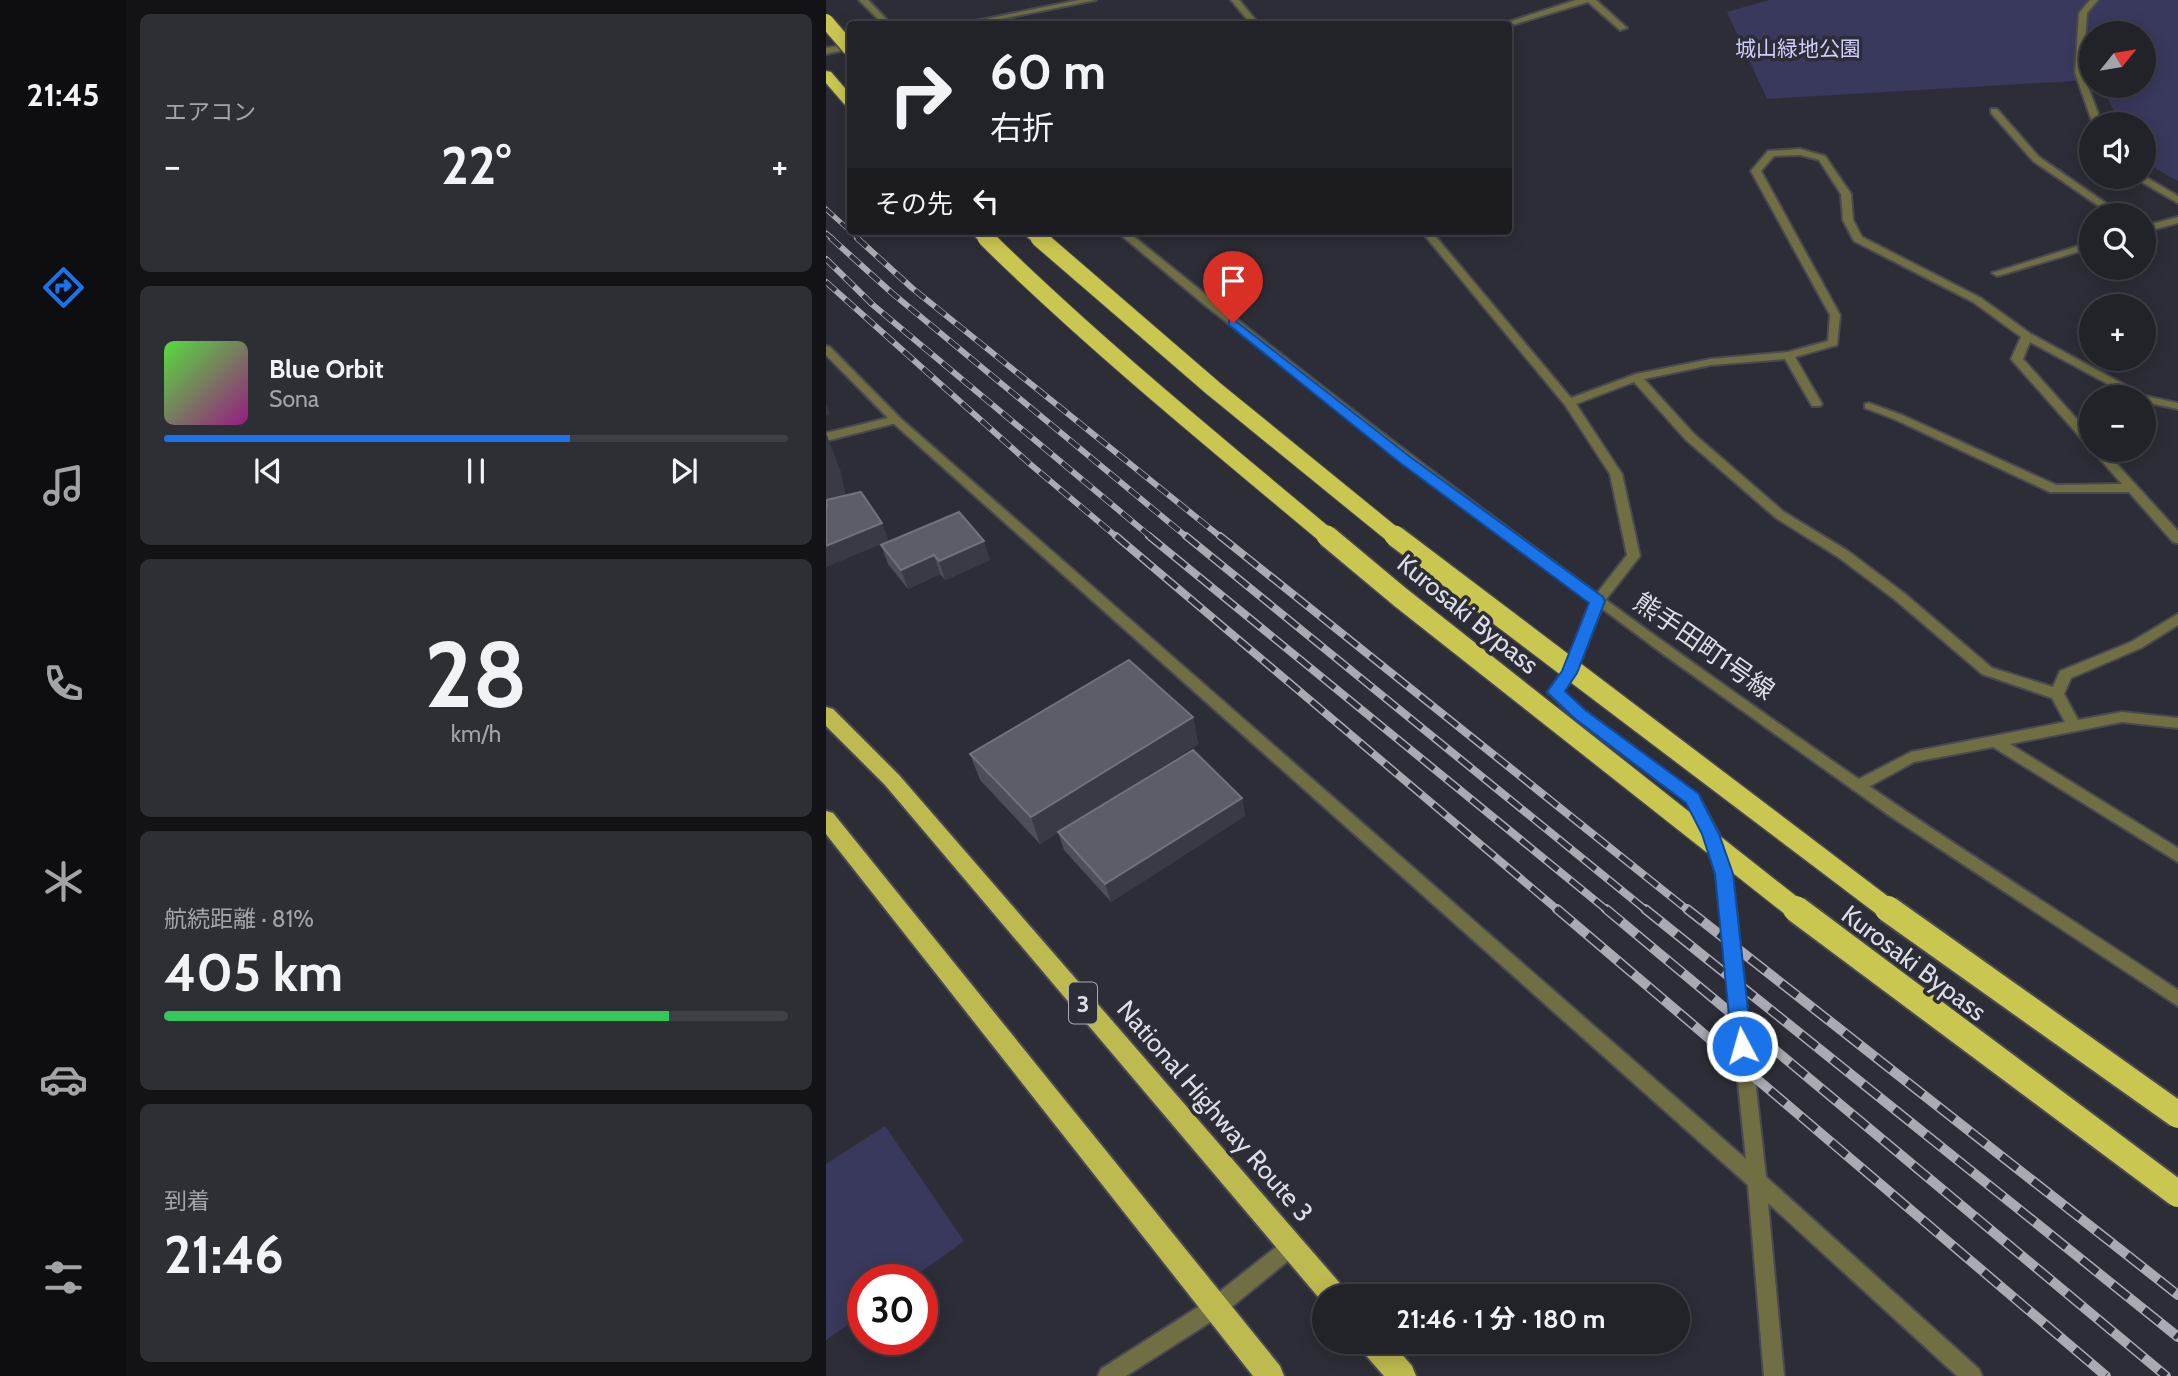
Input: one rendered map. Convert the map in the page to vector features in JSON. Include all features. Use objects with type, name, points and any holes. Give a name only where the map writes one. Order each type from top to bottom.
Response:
[{"type":"highway","points":[[826,21],[847,45]]},
{"type":"highway","points":[[826,75],[847,99]]},
{"type":"highway","name":"Kurosaki Bypass","points":[[983,235],[1034,285],[1175,409],[1400,597],[1814,923],[2178,1194]]},
{"type":"highway","name":"Kurosaki Bypass","points":[[1036,235],[1214,389],[1441,573],[1850,882],[2178,1115]]},
{"type":"highway","name":"National Highway Route 3","points":[[826,714],[892,780],[1324,1284]]},
{"type":"highway","points":[[826,819],[1270,1376]]},
{"type":"highway","points":[[1383,1354],[1402,1376]]},
{"type":"street","points":[[863,0],[884,21]]},
{"type":"street","points":[[981,21],[1092,0]]},
{"type":"street","points":[[1235,0],[1252,21]]},
{"type":"street","points":[[1512,22],[1585,0]]},
{"type":"street","points":[[1591,0],[1623,28]]},
{"type":"street","points":[[2094,0],[2083,13],[2079,73],[2094,112]]},
{"type":"street","points":[[826,51],[847,48]]},
{"type":"street","points":[[1994,111],[2036,159],[2100,203]]},
{"type":"street","points":[[1569,403],[1636,377],[1711,362],[1788,355],[1833,343],[1835,315],[1756,171],[1771,153],[1800,152],[1822,158],[1846,194],[1848,220],[1858,239],[1977,300],[2027,336],[2118,385]]},
{"type":"street","points":[[2156,187],[2178,200]]},
{"type":"street","points":[[2156,226],[2178,220]]},
{"type":"street","name":"熊手田町1号線","points":[[1126,235],[1404,459],[1598,601],[1858,786],[2178,999]]},
{"type":"street","points":[[1429,235],[1569,403],[1616,474],[1634,556],[1598,601],[1569,673],[1555,692],[1579,714],[1693,799],[1711,834],[1724,874],[1757,1181],[1774,1376]]},
{"type":"street","points":[[1997,273],[2079,249]]},
{"type":"street","points":[[2027,336],[2017,359],[2079,429]]},
{"type":"street","points":[[826,349],[896,420],[1757,1181],[1972,1376]]},
{"type":"street","points":[[1788,355],[1816,404]]},
{"type":"street","points":[[1636,377],[1689,437],[1780,515],[1843,554],[1899,596],[1987,671],[2057,694],[2075,727]]},
{"type":"street","points":[[2156,402],[2178,407]]},
{"type":"street","points":[[1869,406],[1898,416],[2054,489],[2133,488]]},
{"type":"street","points":[[826,437],[896,420]]},
{"type":"street","points":[[2109,462],[2178,539]]},
{"type":"street","points":[[2057,694],[2064,675],[2136,645],[2178,619]]},
{"type":"street","points":[[1858,786],[1911,757],[2122,717],[2178,723]]},
{"type":"street","points":[[1997,742],[2178,856]]},
{"type":"street","points":[[1108,1376],[1216,1307],[1292,1246]]},
{"type":"green space","name":"城山緑地公園","points":[[1769,0],[2178,0],[2178,181],[2156,169],[2156,112],[2114,112],[2108,98],[2156,98],[2156,21],[2079,21],[2079,81],[1767,99],[1727,12]]},
{"type":"green space","points":[[885,1126],[964,1241],[932,1264],[847,1264],[847,1325],[826,1340],[826,1164]]},
{"type":"building","points":[[861,492],[882,523],[826,546],[826,500]]},
{"type":"building","points":[[959,512],[984,541],[939,561],[934,555],[901,570],[881,545]]},
{"type":"building","points":[[1129,660],[1193,717],[1031,817],[970,754]]},
{"type":"building","points":[[1193,750],[1242,798],[1105,884],[1058,832]]},
{"type":"railway","points":[[826,209],[847,228]]},
{"type":"railway","points":[[826,233],[833,239]]},
{"type":"railway","points":[[855,235],[859,239]]},
{"type":"railway","points":[[831,238],[892,293],[1188,538]]},
{"type":"railway","points":[[857,238],[912,288],[1222,538]]},
{"type":"railway","points":[[826,259],[873,305],[1152,538]]},
{"type":"railway","points":[[826,282],[1030,464],[1118,538]]},
{"type":"railway","points":[[1116,536],[1559,911]]},
{"type":"railway","points":[[1149,536],[1608,911]]},
{"type":"railway","points":[[1186,536],[1647,911]]},
{"type":"railway","points":[[1220,536],[1689,911]]},
{"type":"railway","points":[[1557,909],[2106,1376]]},
{"type":"railway","points":[[1606,909],[2166,1376]]},
{"type":"railway","points":[[1645,909],[2178,1337]]},
{"type":"railway","points":[[1687,909],[2178,1295]]},
{"type":"route","points":[[1233,323],[1404,459],[1598,601],[1569,673],[1555,692],[1579,714],[1693,799],[1711,834],[1724,874],[1742,1046]]}]
